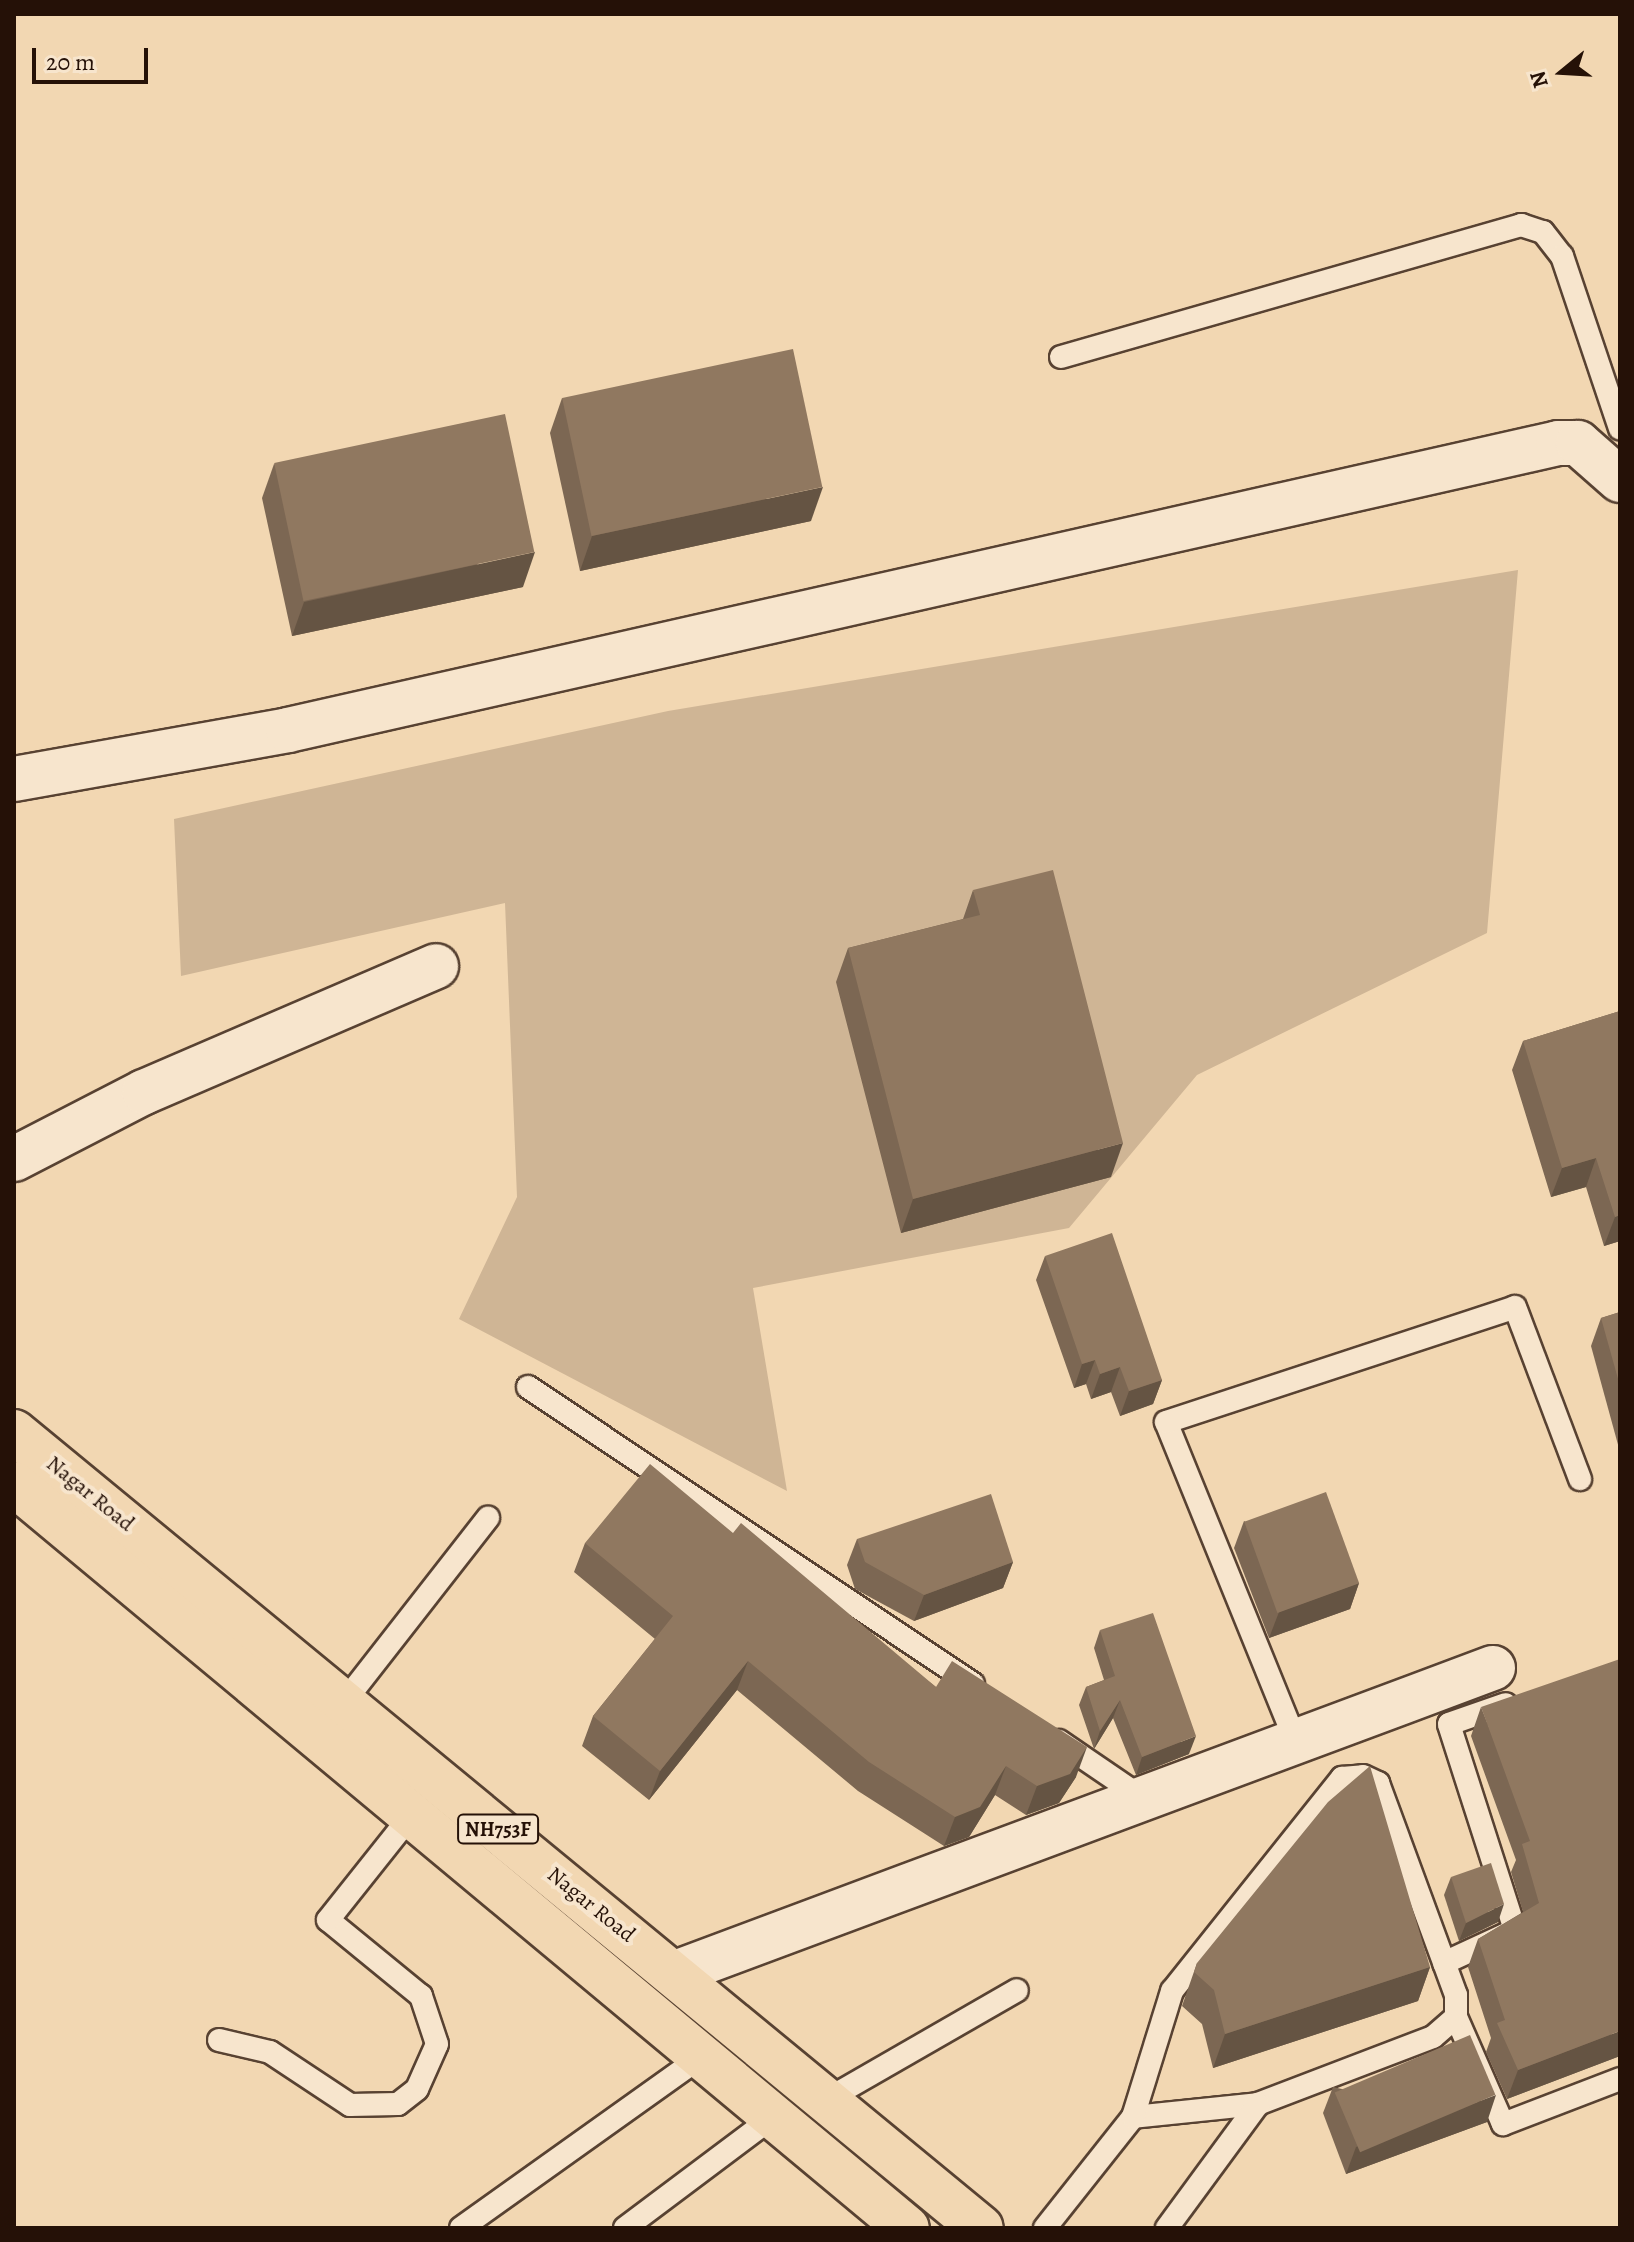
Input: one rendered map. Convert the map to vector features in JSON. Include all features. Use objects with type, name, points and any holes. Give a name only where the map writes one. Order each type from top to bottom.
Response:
[{"type":"highway","name":"Nagar Road","points":[[14,1432],[675,1973],[981,2228]]},
{"type":"highway","name":"Nagar Road","points":[[14,1484],[773,2117],[890,2223]]},
{"type":"street","points":[[14,779],[288,730],[1558,443],[1578,443],[1620,480]]},
{"type":"street","points":[[14,1159],[144,1092],[436,966]]},
{"type":"street","points":[[675,1973],[1493,1668]]},
{"type":"lane","points":[[1061,357],[1521,225],[1543,232],[1562,256],[1620,428]]},
{"type":"lane","points":[[1296,1742],[1166,1422],[1515,1307],[1580,1479]]},
{"type":"lane","points":[[528,1387],[1000,1702]]},
{"type":"lane","points":[[344,1702],[488,1518]]},
{"type":"lane","points":[[1444,1963],[1515,1930],[1449,1724],[1534,1695]]},
{"type":"lane","points":[[1039,1728],[1144,1799]]},
{"type":"lane","points":[[1045,2228],[1133,2117],[1172,1991],[1342,1778],[1378,1783],[1444,1963],[1456,2017],[1503,2124],[1620,2079]]},
{"type":"lane","points":[[219,2040],[270,2052],[350,2105],[398,2104],[417,2089],[437,2044],[428,2010],[392,1968],[328,1920],[410,1817]]},
{"type":"lane","points":[[826,2100],[1017,1990]]},
{"type":"lane","points":[[1133,2117],[1258,2104],[1433,2037],[1456,2017]]},
{"type":"lane","points":[[461,2228],[701,2057]]},
{"type":"lane","points":[[1167,2228],[1258,2104]]},
{"type":"lane","points":[[625,2228],[773,2117]]},
{"type":"shaded area","points":[[1518,570],[1487,933],[1197,1075],[1069,1228],[753,1288],[787,1491],[459,1319],[517,1197],[505,903],[181,976],[174,819],[668,711]]},
{"type":"building","points":[[793,349],[822,487],[591,536],[562,398]]},
{"type":"building","points":[[505,414],[534,552],[303,601],[274,463]]},
{"type":"building","points":[[1053,870],[1123,1143],[913,1199],[848,948],[980,915],[973,890]]},
{"type":"building","points":[[1620,1011],[1620,1215],[1615,1217],[1596,1158],[1562,1168],[1523,1041]]},
{"type":"building","points":[[1112,1233],[1162,1380],[1129,1391],[1120,1367],[1100,1374],[1095,1360],[1082,1364],[1045,1256]]},
{"type":"building","points":[[1620,1312],[1620,1386],[1601,1318]]},
{"type":"building","points":[[650,1464],[733,1533],[741,1523],[936,1687],[952,1661],[1087,1747],[1070,1774],[1037,1786],[1006,1766],[980,1807],[955,1817],[869,1762],[748,1661],[660,1771],[593,1716],[673,1616],[585,1543]]},
{"type":"building","points":[[1326,1492],[1359,1583],[1277,1613],[1244,1522]]},
{"type":"building","points":[[991,1494],[1013,1562],[924,1595],[865,1562],[857,1539]]},
{"type":"building","points":[[1153,1613],[1196,1736],[1142,1757],[1120,1700],[1100,1731],[1086,1687],[1115,1676],[1100,1630]]},
{"type":"building","points":[[1620,1659],[1620,2031],[1518,2070],[1497,2023],[1505,2020],[1478,1939],[1539,1903],[1522,1844],[1530,1841],[1481,1707]]},
{"type":"building","points":[[1370,1766],[1430,1967],[1225,2034],[1214,1990],[1194,1972],[1197,1963],[1328,1802]]},
{"type":"building","points":[[1491,1863],[1504,1904],[1466,1923],[1451,1877]]},
{"type":"building","points":[[1470,2035],[1495,2095],[1360,2152],[1335,2092]]}]
